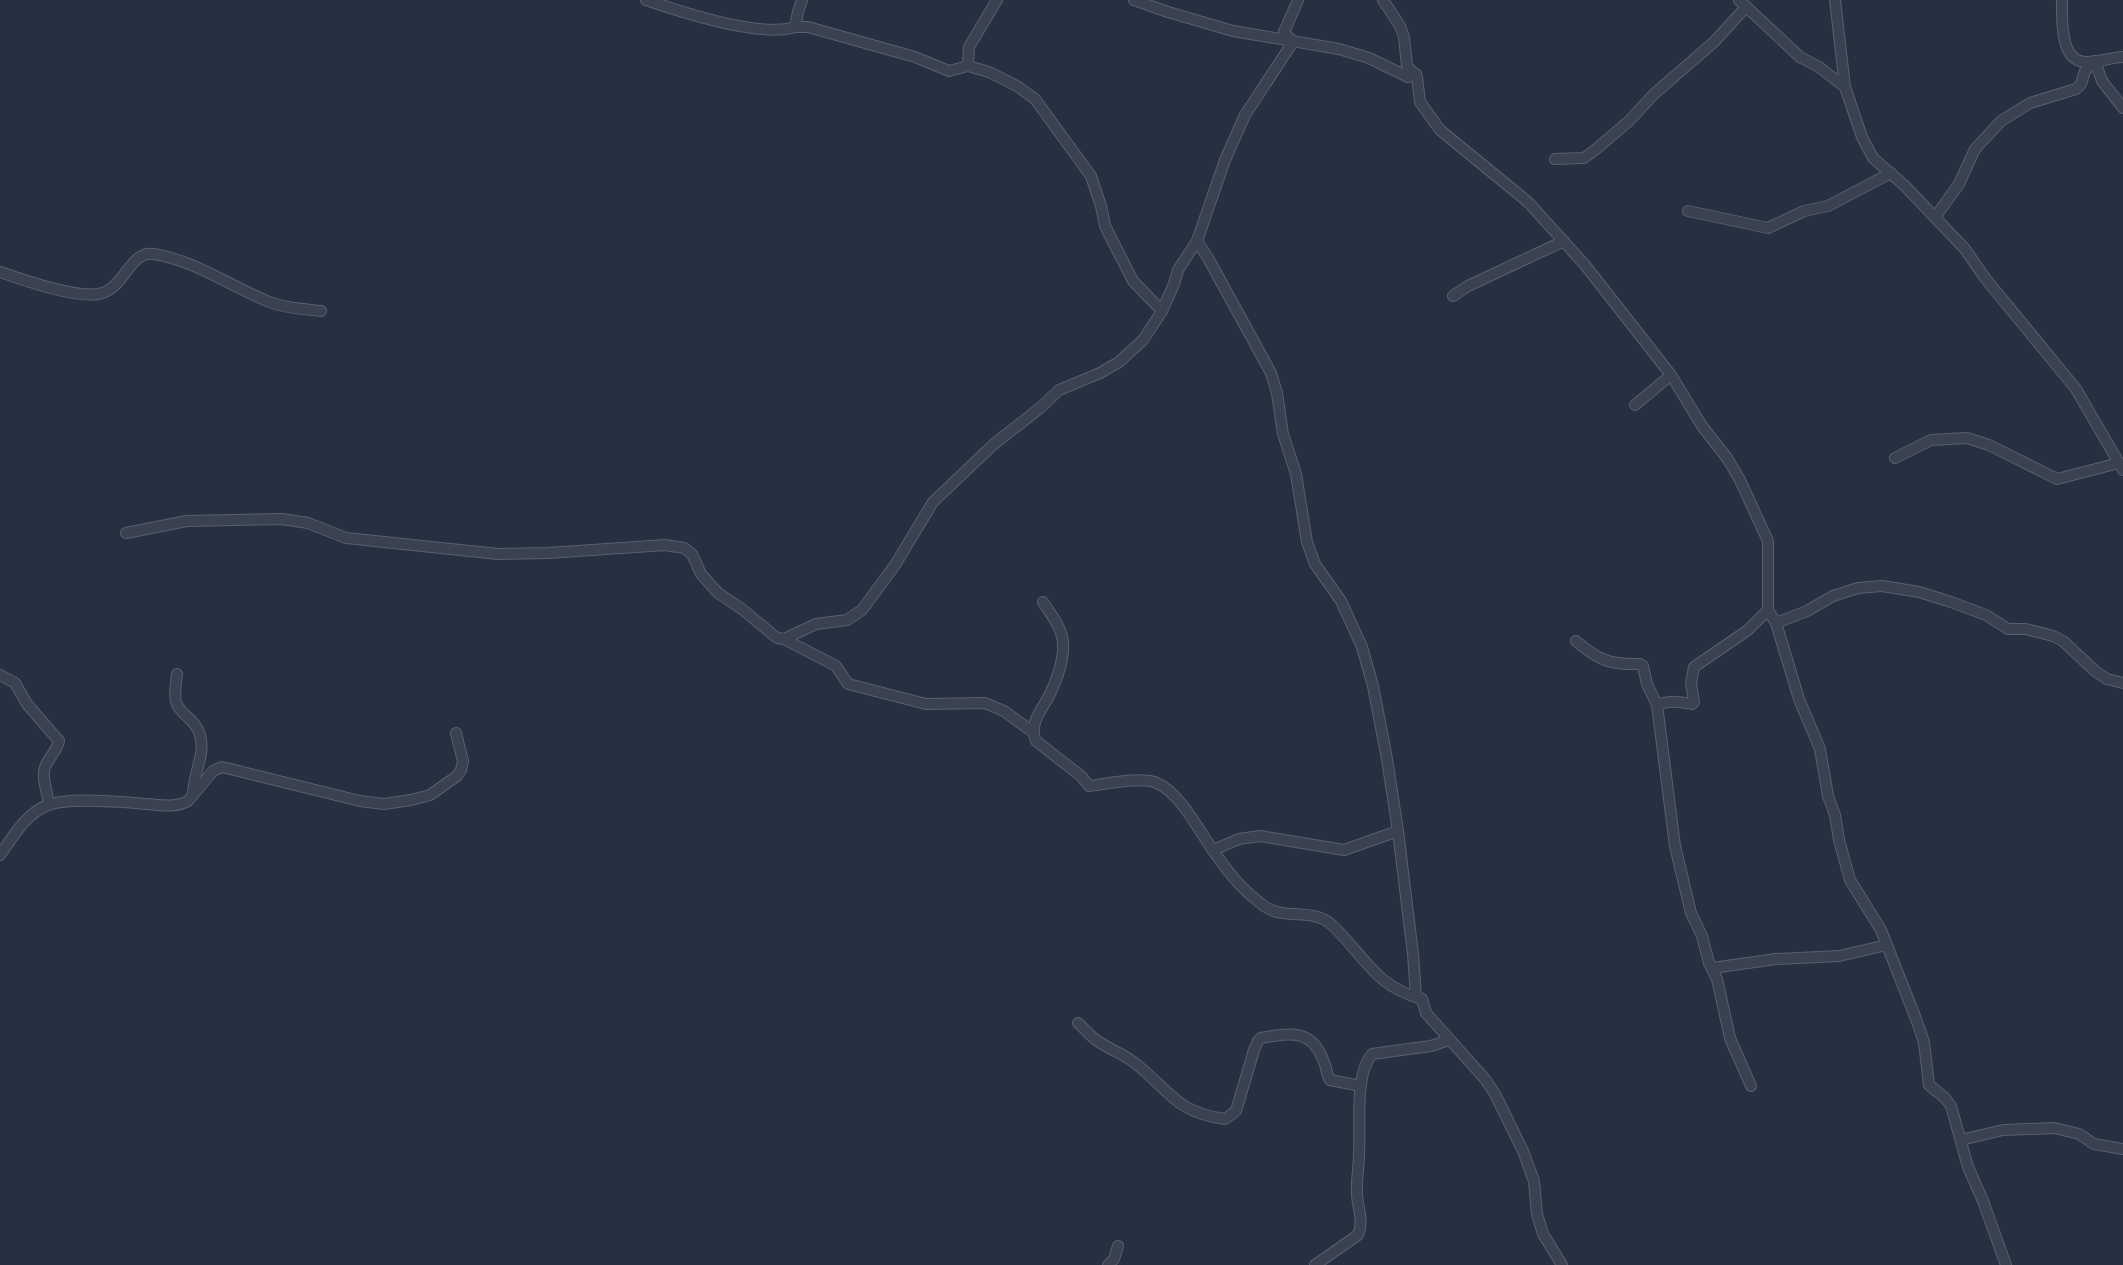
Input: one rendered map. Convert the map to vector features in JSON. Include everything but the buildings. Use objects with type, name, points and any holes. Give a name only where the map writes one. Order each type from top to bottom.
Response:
[{"type":"street","points":[[646,0],[718,22],[776,31],[808,27],[915,57],[949,71],[968,66],[989,72],[1017,86],[1035,99],[1091,176],[1105,226],[1133,281],[1162,311]]},
{"type":"street","points":[[795,27],[802,0]]},
{"type":"street","points":[[968,66],[969,47],[997,0]]},
{"type":"street","points":[[1134,0],[1233,31],[1339,49],[1369,58],[1408,77],[1416,74]]},
{"type":"street","points":[[1293,42],[1284,32],[1298,0]]},
{"type":"street","points":[[1383,0],[1400,26],[1404,37],[1407,66],[1416,74],[1419,102],[1440,130],[1528,202],[1585,265],[1671,375],[1702,426],[1727,458],[1740,480],[1768,541],[1768,610],[1776,623],[1799,699],[1820,748],[1828,796],[1835,815],[1850,880],[1881,930],[1924,1042],[1929,1085],[1951,1106],[1968,1167],[2006,1265]]},
{"type":"street","points":[[1835,0],[1845,87],[1862,137],[1873,158],[1936,216],[1965,249],[1985,278],[2076,389],[2121,467],[2057,479],[1989,445],[1967,438],[1930,440],[1895,458]]},
{"type":"street","points":[[2062,0],[2062,27],[2070,54],[2080,61],[2095,62],[2107,58],[2123,57]]},
{"type":"street","points":[[1555,159],[1584,158],[1595,150],[1629,121],[1654,94],[1714,42],[1742,3],[1800,57],[1819,66],[1845,87]]},
{"type":"street","points":[[784,639],[816,624],[854,617],[862,610],[894,566],[933,502],[994,444],[1059,390],[1100,373],[1126,356],[1143,340],[1162,311],[1178,270],[1197,242],[1225,160],[1245,115],[1293,42]]},
{"type":"street","points":[[2095,62],[2102,81],[2123,108]]},
{"type":"street","points":[[1936,216],[1955,190],[1975,149],[2001,121],[2030,103],[2076,89],[2081,84],[2085,71],[2095,62]]},
{"type":"street","points":[[1688,211],[1768,228],[1804,211],[1828,206],[1891,173]]},
{"type":"street","points":[[1453,296],[1468,286],[1563,240]]},
{"type":"street","points":[[1197,242],[1271,373],[1277,393],[1283,434],[1296,474],[1307,543],[1315,564],[1341,601],[1362,647],[1373,686],[1388,759],[1413,954],[1416,997],[1422,999]]},
{"type":"street","points":[[0,272],[63,290],[99,294],[114,286],[137,257],[152,254],[182,261],[208,271],[267,301],[284,307],[321,311]]},
{"type":"street","points":[[1635,405],[1671,375]]},
{"type":"street","points":[[126,533],[187,521],[282,519],[308,523],[346,538],[498,554],[665,545],[684,548],[692,554],[701,574],[718,593],[742,609],[773,636],[784,639],[836,666],[848,684],[927,704],[985,703],[1004,711],[1034,733]]},
{"type":"street","points":[[1776,623],[1807,611],[1833,596],[1858,588],[1882,586],[1919,592],[1986,615],[2008,629],[2026,629],[2053,636],[2062,641],[2095,671],[2123,683]]},
{"type":"street","points":[[1043,602],[1056,623],[1063,643],[1060,669],[1050,694],[1040,708],[1034,733],[1036,741],[1081,776],[1089,786],[1144,780],[1158,783],[1180,803],[1213,850],[1251,896],[1267,908],[1286,914],[1317,915],[1331,924],[1388,985],[1405,994],[1422,999]]},
{"type":"street","points":[[1657,705],[1667,701],[1692,704],[1694,702],[1690,683],[1694,667],[1748,630],[1768,610]]},
{"type":"street","points":[[1576,641],[1592,655],[1606,662],[1642,665],[1647,684],[1657,705],[1675,846],[1691,913],[1702,936],[1709,963],[1717,979],[1730,1038],[1751,1086]]},
{"type":"street","points":[[177,674],[175,695],[177,704],[194,722],[202,745],[193,783],[193,794]]},
{"type":"street","points":[[0,675],[15,683],[27,704],[59,741],[58,747],[45,768],[44,776],[49,805]]},
{"type":"street","points":[[0,855],[20,826],[49,805],[81,801],[176,805],[188,801],[213,771],[222,767],[360,801],[384,804],[430,795],[457,776],[461,770],[463,761],[456,733]]},
{"type":"street","points":[[1213,850],[1239,839],[1260,836],[1344,850],[1398,831]]},
{"type":"street","points":[[1712,968],[1776,959],[1839,956],[1887,945]]},
{"type":"street","points":[[1422,999],[1426,1013],[1485,1079],[1504,1110],[1534,1181],[1537,1214],[1543,1234],[1562,1265]]},
{"type":"street","points":[[1078,1023],[1096,1040],[1132,1061],[1182,1106],[1213,1117],[1225,1119],[1236,1111],[1254,1050],[1261,1038],[1298,1034],[1305,1037],[1320,1053],[1330,1080],[1361,1086]]},
{"type":"street","points":[[1315,1265],[1358,1235],[1360,1229],[1361,1220],[1356,1194],[1361,1086],[1368,1058],[1372,1054],[1431,1046],[1449,1040]]},
{"type":"street","points":[[1961,1140],[2003,1130],[2055,1128],[2079,1134],[2094,1144],[2123,1149]]},
{"type":"street","points":[[1108,1265],[1114,1259],[1118,1246]]}]
